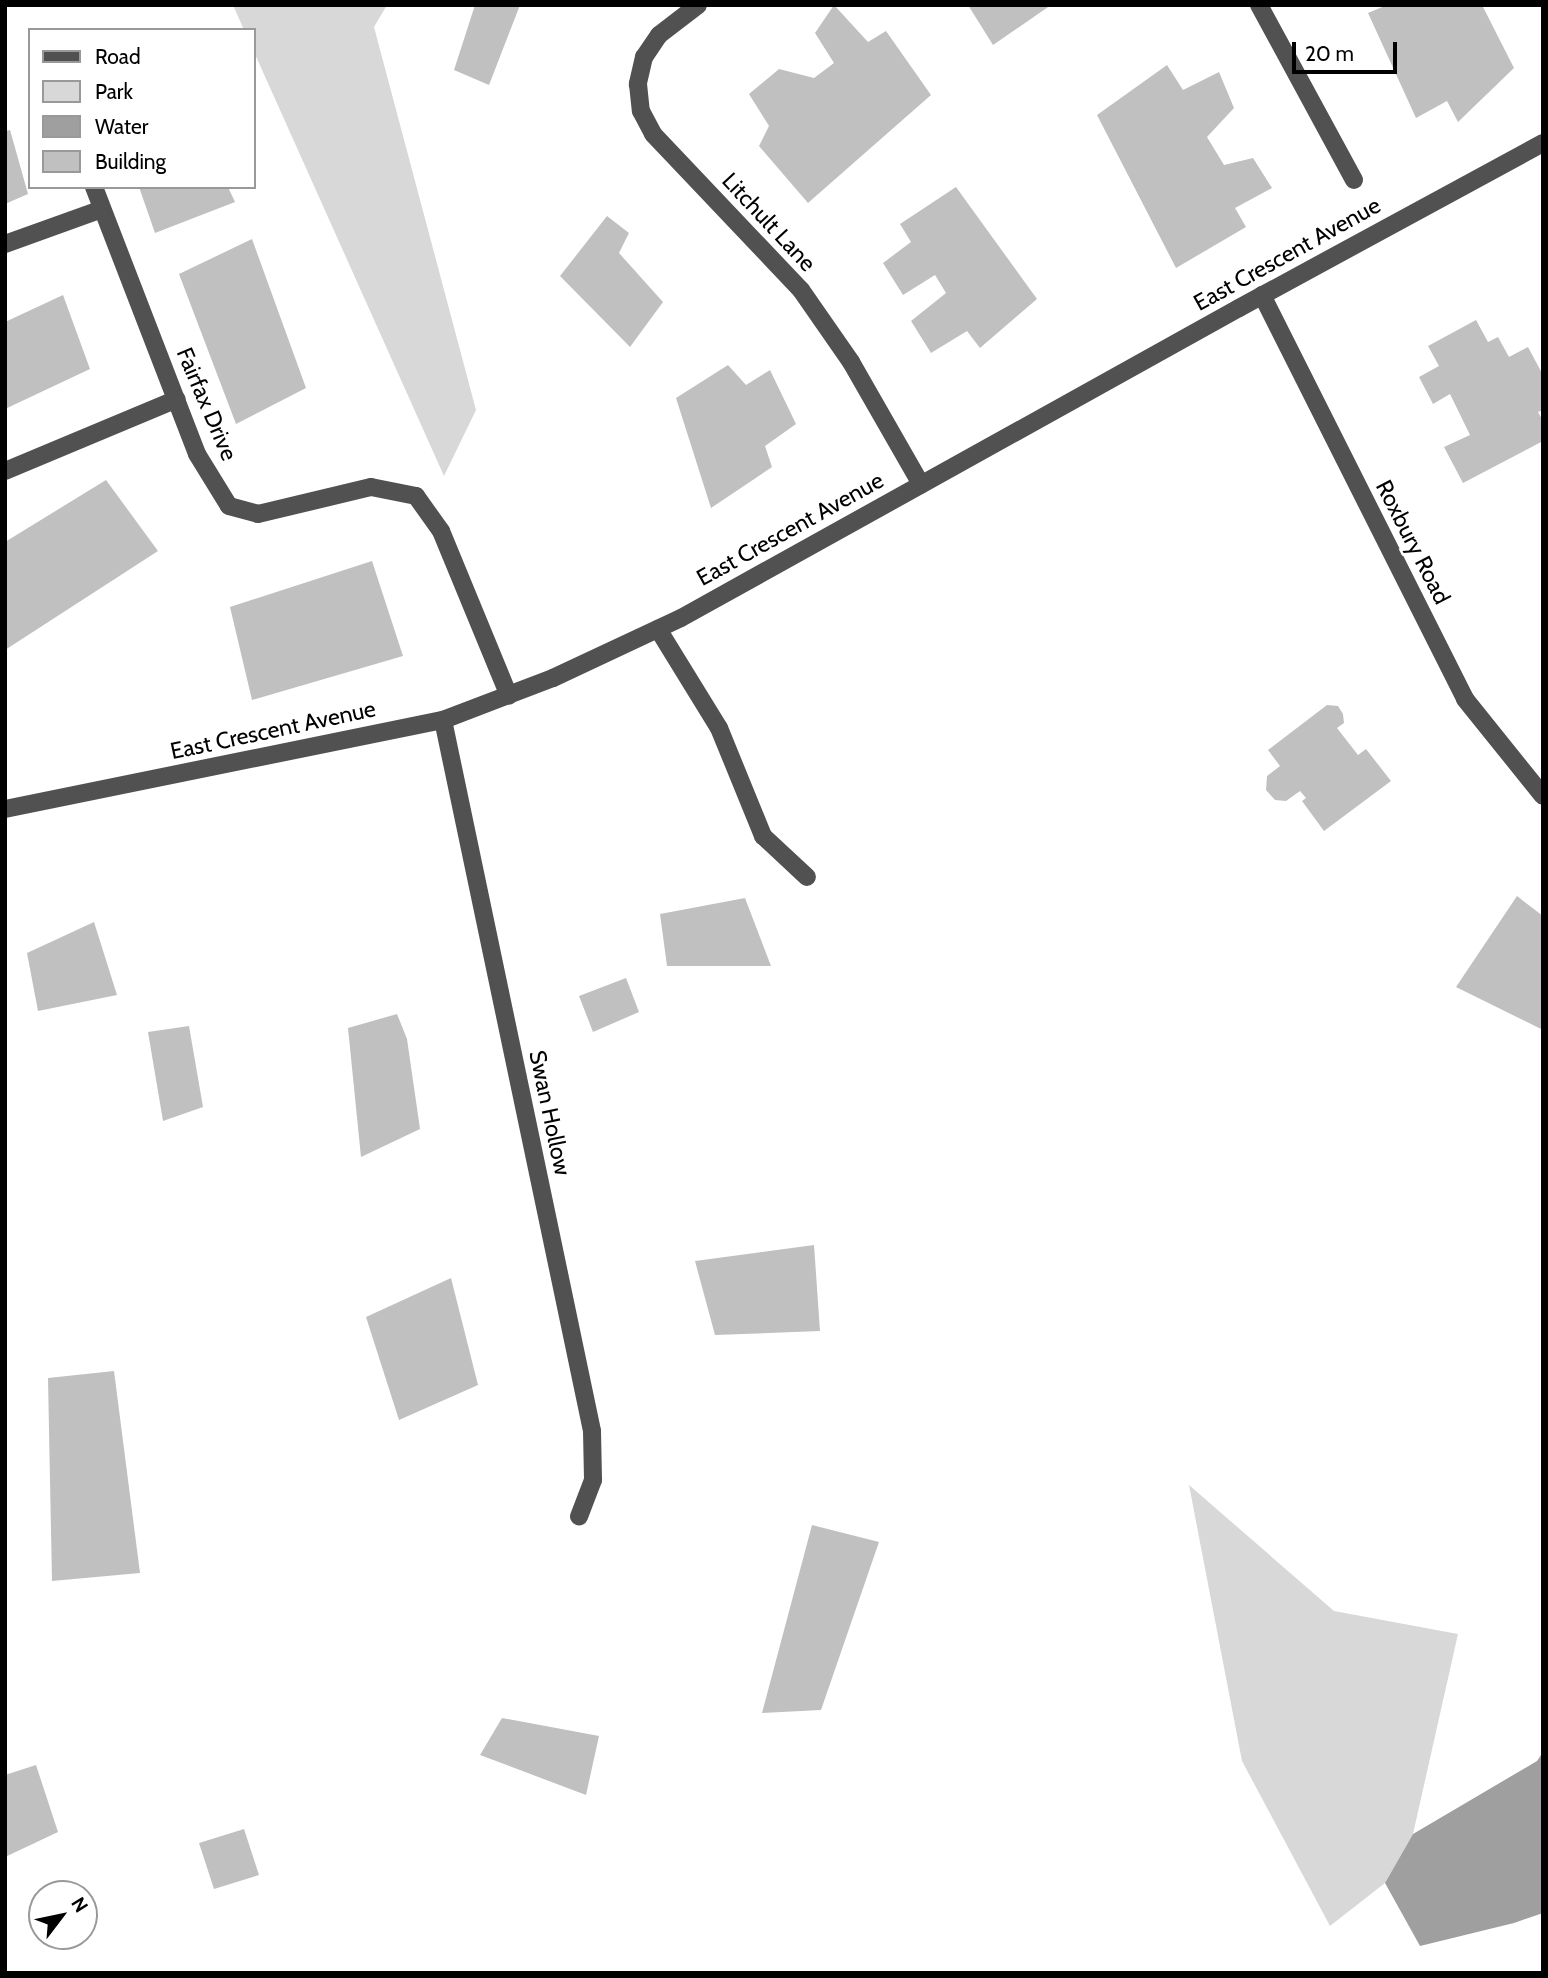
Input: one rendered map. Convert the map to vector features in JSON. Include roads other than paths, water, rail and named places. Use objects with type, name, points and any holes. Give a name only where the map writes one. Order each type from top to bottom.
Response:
[{"type":"street","name":"Litchult Lane","points":[[698,5],[659,35],[644,57],[638,84],[641,111],[653,134],[801,290],[851,362],[921,484]]},
{"type":"street","points":[[1259,5],[1354,180]]},
{"type":"street","name":"East Crescent Avenue","points":[[5,808],[443,720],[509,695],[657,629],[1543,143]]},
{"type":"street","name":"Fairfax Drive","points":[[95,189],[197,454],[229,506],[258,514],[371,487],[416,496],[441,531],[509,695]]},
{"type":"street","points":[[5,244],[102,209]]},
{"type":"street","name":"Roxbury Road","points":[[1262,295],[1465,699],[1543,796]]},
{"type":"street","points":[[5,471],[177,400]]},
{"type":"street","points":[[657,629],[719,728],[763,836],[807,877]]},
{"type":"street","name":"Swan Hollow","points":[[443,720],[592,1431],[593,1479],[579,1516]]},
{"type":"water","points":[[1543,1752],[1543,1913],[1514,1923],[1420,1946],[1385,1883],[1413,1834],[1537,1761]]}]
